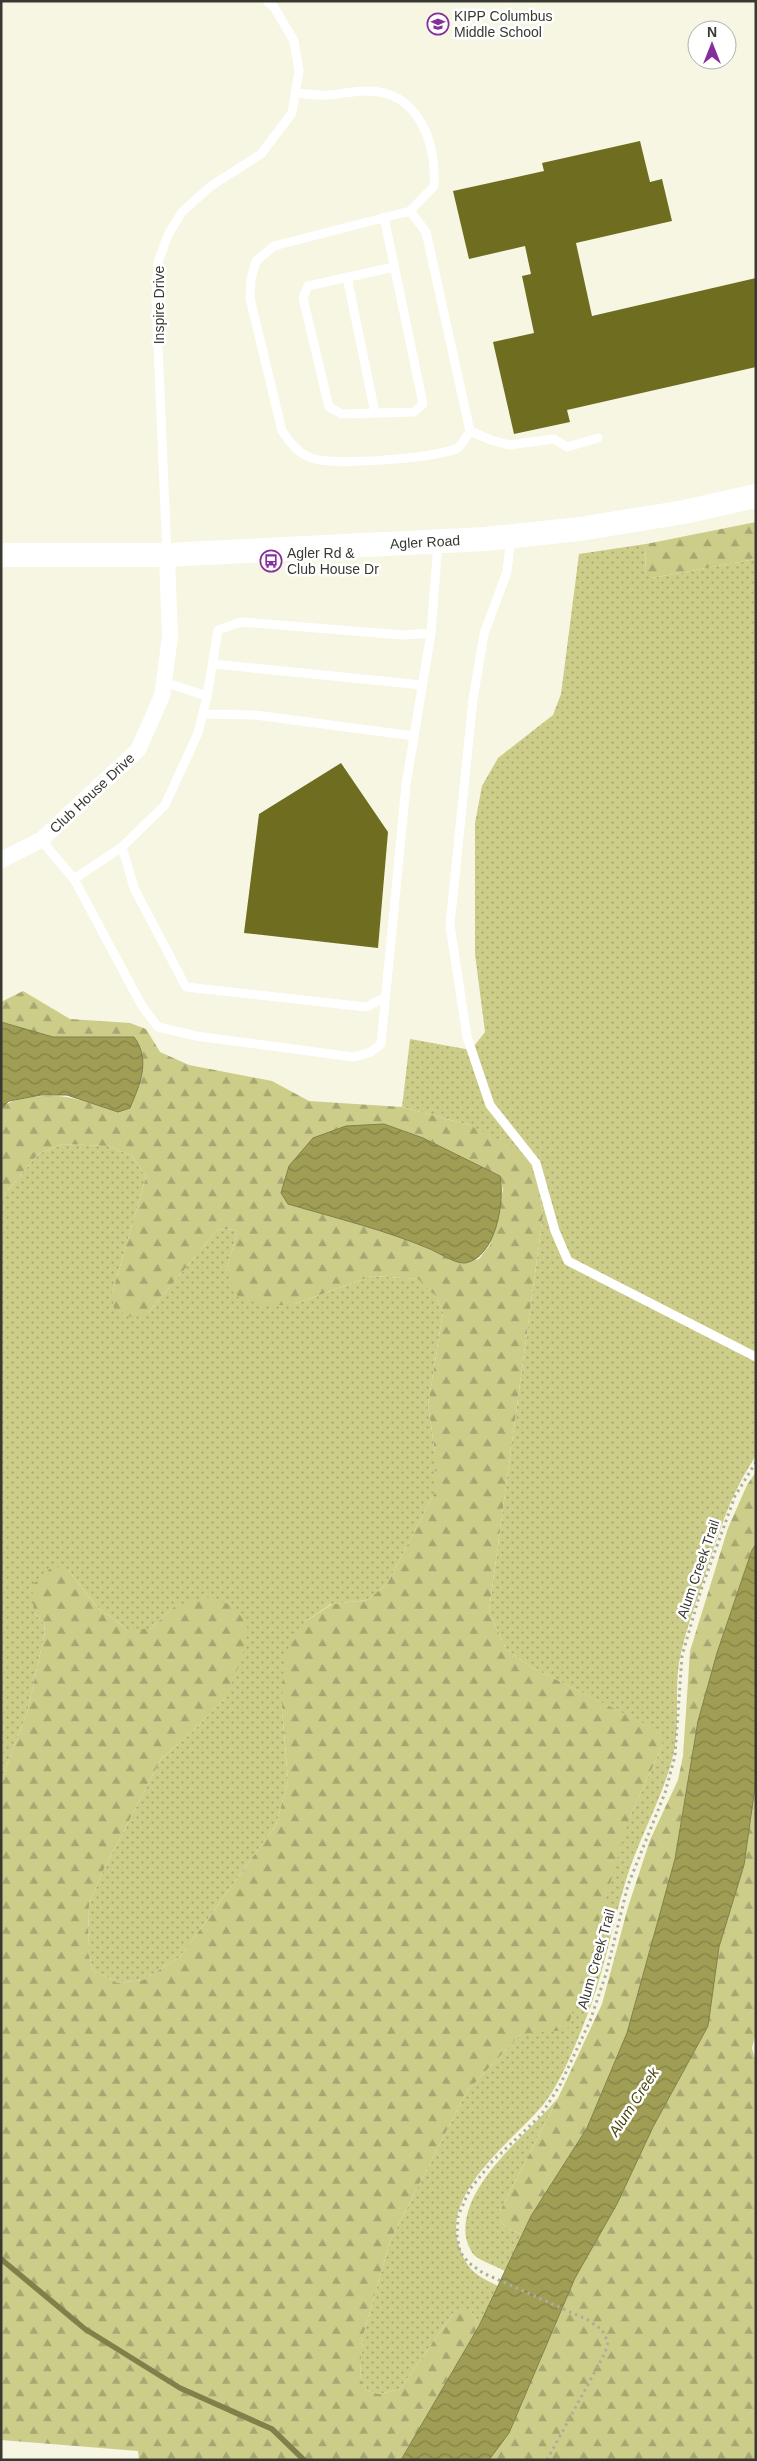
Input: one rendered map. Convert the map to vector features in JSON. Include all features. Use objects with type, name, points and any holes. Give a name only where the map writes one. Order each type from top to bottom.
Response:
[{"type":"main road","name":"Agler Road","points":[[1,555],[167,555],[438,542],[580,529],[647,518],[756,496]]},
{"type":"street","name":"Club House Drive","points":[[1,860],[41,840],[138,750],[162,696],[170,638],[167,555]]},
{"type":"lane","name":"Inspire Drive","points":[[167,555],[156,300],[158,262],[168,235],[182,212],[211,186],[261,154],[292,113],[297,93],[299,71],[294,41],[274,7],[267,1]]},
{"type":"lane","points":[[297,93],[325,95],[367,91],[387,93],[403,103],[419,118],[429,136],[435,164],[434,186],[410,210],[274,246],[256,262],[251,279],[250,298],[282,431],[290,444],[308,457],[326,462],[434,455],[458,448],[470,431],[426,232],[410,210]]},
{"type":"lane","points":[[384,218],[423,404],[414,412],[342,414],[329,407],[303,298],[308,286],[394,267]]},
{"type":"lane","points":[[347,277],[375,413]]},
{"type":"lane","points":[[470,431],[491,440],[509,444],[554,439],[567,447],[598,438]]},
{"type":"lane","points":[[511,536],[506,572],[484,634],[473,699],[450,925],[467,1037],[490,1105],[536,1163],[555,1231],[568,1262],[756,1357]]},
{"type":"lane","points":[[41,840],[74,879],[142,1006],[158,1027],[196,1036],[354,1057],[371,1052],[381,1044],[406,785],[430,633],[438,542]]},
{"type":"lane","points":[[74,879],[122,847],[165,805],[198,733],[207,696],[218,630],[240,622],[403,635],[430,633]]},
{"type":"lane","points":[[213,664],[422,685]]},
{"type":"lane","points":[[164,682],[207,696]]},
{"type":"lane","points":[[203,714],[255,715],[414,736]]},
{"type":"lane","points":[[122,847],[134,888],[186,987],[366,1007],[384,998]]},
{"type":"path","name":"Alum Creek Trail","points":[[547,2460],[605,2353],[608,2342],[602,2330],[588,2320],[483,2272],[470,2263],[460,2252],[457,2235],[458,2216],[470,2189],[492,2162],[541,2115],[560,2085],[590,2021],[606,1974],[628,1885],[665,1793],[672,1765],[682,1656],[701,1590],[735,1496],[756,1462]]},
{"type":"green space","points":[[756,522],[756,559],[652,578],[645,575],[646,544]]},
{"type":"green space","points":[[646,544],[645,574],[652,578],[756,559],[756,1456],[739,1485],[726,1515],[687,1631],[679,1663],[676,1736],[671,1762],[660,1796],[626,1880],[601,1972],[583,2026],[549,2097],[482,2170],[459,2208],[456,2228],[460,2249],[464,2258],[474,2272],[498,2286],[479,2326],[471,2311],[455,2311],[400,2389],[379,2394],[367,2391],[360,2377],[363,2336],[390,2241],[467,2091],[521,2034],[630,1816],[660,1751],[664,1734],[531,1667],[506,1649],[489,1611],[543,1215],[537,1178],[469,1125],[402,1107],[410,1039],[471,1050],[485,1032],[475,954],[475,823],[482,786],[498,758],[553,715],[561,694],[579,554]]},
{"type":"green space","points":[[23,991],[70,1019],[130,1023],[146,1029],[160,1052],[189,1065],[272,1081],[309,1101],[402,1107],[469,1125],[512,1146],[537,1178],[543,1215],[489,1611],[506,1649],[531,1667],[665,1734],[660,1751],[630,1816],[567,2030],[521,2034],[467,2091],[390,2241],[363,2336],[360,2377],[367,2391],[379,2394],[400,2389],[455,2311],[471,2311],[479,2326],[401,2460],[139,2460],[138,2451],[1,2440],[1,1780],[27,1713],[45,1632],[44,1624],[34,1613],[32,1585],[53,1566],[68,1570],[98,1608],[127,1629],[150,1629],[174,1607],[206,1597],[235,1606],[248,1629],[242,1657],[227,1696],[194,1730],[161,1759],[104,1869],[89,1903],[88,1952],[93,1970],[118,1983],[143,1980],[180,1957],[276,1825],[288,1781],[282,1708],[283,1675],[288,1648],[306,1621],[332,1604],[367,1600],[387,1584],[435,1492],[435,1452],[428,1405],[443,1312],[436,1296],[418,1279],[372,1276],[295,1304],[265,1306],[238,1297],[226,1271],[238,1230],[218,1229],[149,1312],[131,1317],[114,1309],[112,1294],[146,1177],[132,1156],[109,1146],[63,1144],[38,1154],[1,1199],[1,1109],[7,1104],[19,1099],[39,1096],[62,1096],[118,1112],[72,1039],[53,1037],[1,1022],[1,1002]],"holes":[[[384,1124],[423,1138],[500,1176],[503,1190],[490,1245],[479,1259],[463,1263],[409,1240]]]},
{"type":"green space","points":[[63,1144],[109,1146],[132,1156],[146,1177],[112,1294],[149,1312],[218,1229],[238,1230],[226,1271],[295,1304],[372,1276],[419,1279],[436,1296],[443,1312],[428,1405],[435,1452],[435,1492],[387,1584],[367,1600],[331,1604],[306,1621],[282,1708],[288,1781],[276,1825],[180,1957],[143,1980],[118,1983],[93,1970],[88,1952],[89,1903],[104,1869],[161,1759],[194,1730],[227,1696],[174,1607],[150,1629],[127,1629],[98,1608],[68,1570],[34,1613],[44,1624],[45,1632],[27,1713],[1,1780],[1,1199],[38,1154]]},
{"type":"green space","points":[[756,1472],[756,1544],[752,1550],[717,1653],[698,1721],[675,1859],[627,2033],[587,2128],[531,2216],[522,2235],[506,2227],[500,2221],[500,2211],[558,2098],[602,2004],[628,1907],[650,1840],[678,1780],[683,1756],[690,1651],[728,1528],[747,1485]]},
{"type":"green space","points":[[756,1780],[756,2033],[752,2048],[756,2062],[756,2460],[489,2460],[509,2433],[575,2278],[617,2204],[653,2127],[708,2026],[719,1947],[744,1865]]},
{"type":"green space","points":[[558,2098],[500,2211],[500,2221],[506,2227],[522,2235],[505,2271],[481,2260],[473,2254],[466,2238],[466,2219],[473,2199],[497,2162]]},
{"type":"water","points":[[1,1022],[53,1037],[134,1037],[142,1054],[143,1063],[140,1081],[130,1108],[118,1112],[67,1095],[41,1095],[9,1101],[1,1109]]},
{"type":"water","points":[[384,1124],[423,1138],[500,1176],[501,1199],[496,1227],[491,1240],[476,1259],[465,1263],[457,1262],[396,1236],[288,1204],[281,1193],[289,1166],[313,1138],[346,1126]]},
{"type":"water","name":"Alum Creek","points":[[756,1544],[756,1780],[744,1865],[719,1947],[708,2026],[653,2127],[617,2204],[575,2278],[509,2433],[489,2460],[401,2460],[479,2326],[531,2216],[587,2128],[627,2033],[675,1859],[698,1721],[717,1653],[752,1550]]},
{"type":"building","points":[[640,141],[650,182],[662,179],[672,221],[576,243],[592,316],[756,278],[756,367],[567,410],[570,422],[514,434],[493,342],[534,333],[522,276],[531,274],[525,246],[469,259],[453,191],[544,171],[542,163]]},
{"type":"building","points":[[341,763],[388,832],[378,948],[244,933],[259,814]]},
{"type":"waterway","points":[[1,2259],[85,2329],[180,2388],[272,2429],[304,2460]]},
{"type":"place","name":"KIPP Columbus Middle School","points":[[438,24]]},
{"type":"place","name":"Agler Rd & Club House Dr","points":[[271,561]]}]
